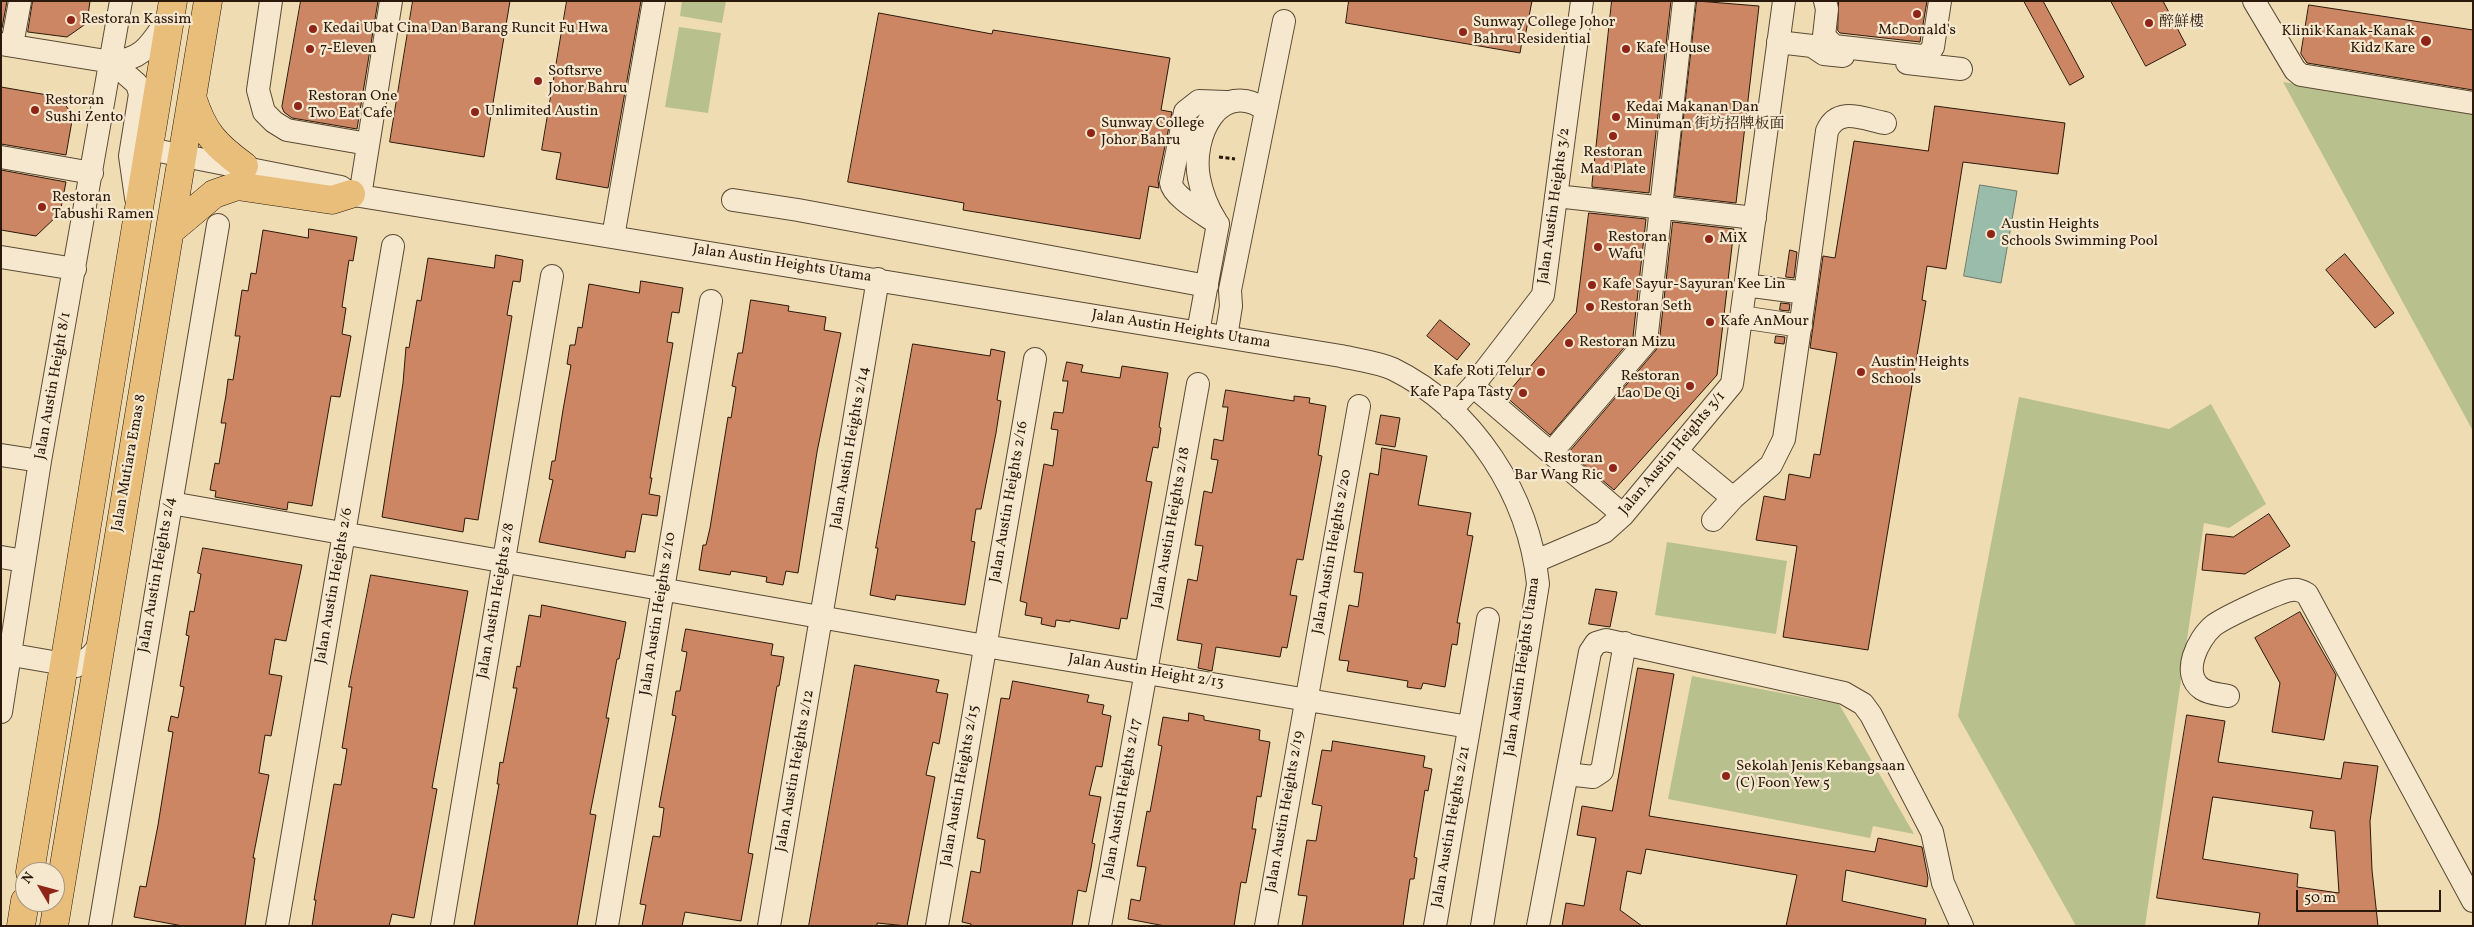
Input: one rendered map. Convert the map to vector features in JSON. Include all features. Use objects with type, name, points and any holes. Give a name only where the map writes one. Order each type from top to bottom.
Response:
[{"type":"main road","name":"Jalan Mutiara Emas 8","points":[[54,926],[208,1]]},
{"type":"main road","name":"Jalan Mutiara Emas 8","points":[[32,862],[137,210],[172,9]]},
{"type":"main road","points":[[192,97],[200,120],[210,137],[220,149],[244,166]]},
{"type":"main road","points":[[170,231],[214,194],[237,186],[332,200],[356,195]]},
{"type":"main road","points":[[21,926],[23,912]]},
{"type":"street","points":[[20,1],[7,44],[112,62],[129,60],[140,54],[172,9]]},
{"type":"street","name":"Jalan Austin Height 8/1","points":[[1,712],[6,654],[112,62],[121,1]]},
{"type":"street","points":[[270,1],[258,90],[264,112],[274,122],[287,130],[368,144]]},
{"type":"street","points":[[356,195],[368,144],[392,1]]},
{"type":"street","points":[[613,237],[654,1]]},
{"type":"street","name":"Jalan Austin Heights 3/2","points":[[1451,410],[1473,386],[1543,295],[1582,1]]},
{"type":"street","points":[[1551,452],[1646,342],[1684,1]]},
{"type":"street","name":"Jalan Austin Heights 3/1","points":[[1536,561],[1604,532],[1623,516],[1732,384],[1784,1]]},
{"type":"street","points":[[1812,46],[1820,1]]},
{"type":"street","points":[[1825,1],[1827,9],[1824,36],[1834,46],[1922,56],[1929,53],[1933,47],[1940,1]]},
{"type":"street","points":[[2254,1],[2295,70],[2305,76],[2473,103]]},
{"type":"street","points":[[1226,337],[1231,306],[1230,290],[1284,21]]},
{"type":"street","points":[[1778,42],[1812,46],[1824,54],[1961,69]]},
{"type":"street","points":[[112,62],[137,84],[140,94],[130,156],[137,210]]},
{"type":"street","points":[[1242,230],[1218,224],[1206,206],[1199,177],[1198,154],[1205,126],[1226,102],[1242,99],[1255,102],[1266,110]]},
{"type":"street","points":[[1713,520],[1734,498],[1771,465],[1784,439],[1827,131],[1832,120],[1842,115],[1885,123]]},
{"type":"street","name":"Jalan Austin Heights Utama","points":[[149,149],[341,186],[356,195],[1341,356],[1391,368],[1410,379],[1451,410],[1484,445],[1513,491],[1536,561],[1538,584],[1482,926]]},
{"type":"street","points":[[1,156],[92,173]]},
{"type":"street","points":[[1556,196],[1754,218]]},
{"type":"street","points":[[732,200],[798,210],[1207,286]]},
{"type":"street","points":[[1198,332],[1218,224]]},
{"type":"street","name":"Jalan Austin Heights 2/4","points":[[100,926],[218,225]]},
{"type":"street","name":"Jalan Austin Heights 2/6","points":[[277,926],[393,246]]},
{"type":"street","points":[[1,257],[75,268]]},
{"type":"street","name":"Jalan Austin Heights 2/8","points":[[442,926],[552,276]]},
{"type":"street","name":"Jalan Austin Heights 2/14","points":[[822,617],[878,280]]},
{"type":"street","points":[[1746,285],[1805,292]]},
{"type":"street","name":"Jalan Austin Heights 2/10","points":[[607,926],[711,301]]},
{"type":"street","points":[[1741,317],[1801,326]]},
{"type":"street","name":"Jalan Austin Heights 2/16","points":[[985,646],[1035,359]]},
{"type":"street","name":"Jalan Austin Heights 2/18","points":[[1146,672],[1198,384]]},
{"type":"street","points":[[1473,386],[1623,516]]},
{"type":"street","name":"Jalan Austin Heights 2/20","points":[[1306,699],[1359,406]]},
{"type":"street","points":[[1676,451],[1734,498]]},
{"type":"street","points":[[1,455],[40,461]]},
{"type":"street","name":"Jalan Austin Height 2/13","points":[[170,503],[985,646],[1469,727]]},
{"type":"street","points":[[1,557],[24,561]]},
{"type":"street","points":[[2228,696],[2203,690],[2194,680],[2192,673],[2194,656],[2207,632],[2220,621],[2285,591],[2300,590],[2307,594],[2473,901]]},
{"type":"street","name":"Jalan Austin Heights 2/12","points":[[769,926],[822,617]]},
{"type":"street","name":"Jalan Austin Heights 2/21","points":[[1435,926],[1488,619]]},
{"type":"street","points":[[1538,926],[1592,647],[1601,640],[1625,643],[1844,693],[1863,704],[1871,715],[1932,832],[1943,884],[1962,926]]},
{"type":"street","points":[[1567,774],[1593,777],[1602,771],[1625,643]]},
{"type":"street","points":[[6,654],[76,666],[84,662],[100,645]]},
{"type":"street","name":"Jalan Austin Heights 2/15","points":[[937,926],[985,646]]},
{"type":"street","name":"Jalan Austin Heights 2/17","points":[[1100,926],[1146,672]]},
{"type":"street","name":"Jalan Austin Heights 2/19","points":[[1266,926],[1306,699]]},
{"type":"green space","points":[[682,1],[726,1],[722,23],[680,16]]},
{"type":"green space","points":[[679,27],[721,33],[708,113],[665,107]]},
{"type":"green space","points":[[2283,82],[2473,111],[2473,431]]},
{"type":"green space","points":[[2019,397],[2169,429],[2211,404],[2266,504],[2229,528],[2204,523],[2145,926],[2076,926],[1958,716]]},
{"type":"green space","points":[[1667,542],[1787,561],[1776,634],[1655,615]]},
{"type":"green space","points":[[1692,676],[1839,704],[1914,834],[1873,826],[1870,838],[1668,799]]},
{"type":"shaded area","name":"Austin Heights Schools Swimming Pool","points":[[1980,185],[2017,191],[2001,283],[1964,276]]},
{"type":"building","points":[[1,1],[7,1],[2,28],[1,28]]},
{"type":"building","points":[[33,1],[90,1],[87,23],[67,37],[28,32]]},
{"type":"building","points":[[301,1],[378,1],[357,129],[292,118],[284,112],[282,107]]},
{"type":"building","points":[[413,1],[510,1],[484,157],[390,142]]},
{"type":"building","points":[[567,1],[641,1],[608,188],[556,179],[561,153],[542,150]]},
{"type":"building","name":"Sunway College Johor Bahru Residential","points":[[1349,1],[1532,1],[1520,53],[1346,23]]},
{"type":"building","points":[[1612,1],[1671,1],[1649,193],[1592,187]]},
{"type":"building","points":[[1697,1],[1759,6],[1736,203],[1675,196]]},
{"type":"building","points":[[1839,1],[1927,1],[1920,42],[1840,33],[1838,31]]},
{"type":"building","points":[[2024,1],[2043,1],[2084,77],[2070,85]]},
{"type":"building","name":"醉鮮樓","points":[[2111,1],[2163,1],[2186,45],[2146,66]]},
{"type":"building","points":[[2309,5],[2473,30],[2473,90],[2307,63],[2301,54]]},
{"type":"building","points":[[879,13],[992,34],[993,30],[1170,58],[1161,110],[1172,112],[1158,180],[1159,188],[1149,186],[1140,239],[963,210],[964,203],[848,182]]},
{"type":"building","points":[[1,87],[59,97],[73,115],[66,155],[1,144]]},
{"type":"building","points":[[1935,106],[2065,123],[2058,174],[1963,162],[1946,269],[1927,266],[1922,300],[1926,301],[1868,650],[1783,637],[1797,546],[1756,540],[1764,496],[1785,500],[1789,474],[1810,478],[1814,454],[1820,455],[1837,353],[1810,348],[1823,256],[1835,258],[1854,141],[1928,151]]},
{"type":"building","points":[[1,170],[66,182],[60,213],[36,236],[1,230]]},
{"type":"building","points":[[1589,213],[1646,219],[1633,337],[1550,435],[1505,396],[1576,313]]},
{"type":"building","points":[[1673,222],[1734,229],[1717,375],[1614,490],[1569,452],[1656,350],[1659,343]]},
{"type":"building","points":[[309,229],[357,237],[353,261],[349,260],[342,307],[346,308],[342,334],[351,336],[340,397],[331,396],[312,506],[288,502],[287,510],[215,497],[216,491],[210,490],[215,463],[219,464],[226,423],[221,423],[228,379],[233,380],[240,336],[235,336],[242,290],[248,291],[251,273],[256,274],[263,230],[308,238]]},
{"type":"building","points":[[1790,250],[1797,252],[1794,278],[1786,277]]},
{"type":"building","points":[[2345,254],[2394,313],[2375,328],[2326,270]]},
{"type":"building","points":[[496,255],[523,260],[520,282],[513,281],[507,315],[512,316],[478,520],[465,518],[463,532],[382,517],[403,383],[406,347],[409,348],[417,300],[421,301],[428,258],[494,268]]},
{"type":"building","points":[[641,281],[683,288],[679,313],[672,312],[667,342],[673,343],[650,478],[652,478],[649,494],[660,496],[657,516],[642,514],[635,552],[626,551],[625,558],[539,542],[553,480],[549,479],[552,461],[555,461],[571,365],[567,364],[570,345],[575,345],[578,327],[582,328],[589,284],[639,293]]},
{"type":"building","points":[[751,300],[789,306],[788,311],[826,317],[824,330],[841,333],[817,452],[798,573],[786,571],[783,585],[766,582],[767,577],[731,571],[730,575],[699,570],[703,545],[706,545],[710,528],[728,417],[731,418],[736,387],[732,386],[738,353],[742,353]]},
{"type":"building","points":[[1781,303],[1790,304],[1789,311],[1780,310]]},
{"type":"building","points":[[1440,320],[1470,344],[1457,360],[1427,336]]},
{"type":"building","points":[[1776,336],[1785,337],[1784,344],[1775,343]]},
{"type":"building","points":[[913,344],[990,356],[991,349],[1005,352],[997,400],[1001,401],[996,433],[981,509],[976,509],[971,541],[975,542],[965,605],[896,595],[895,600],[870,595],[878,548],[876,548]]},
{"type":"building","points":[[1067,362],[1083,365],[1081,372],[1120,378],[1122,366],[1168,373],[1159,427],[1161,428],[1158,448],[1153,447],[1146,481],[1152,482],[1127,619],[1121,618],[1119,629],[1070,620],[1070,622],[1056,620],[1055,627],[1041,624],[1042,618],[1025,615],[1027,603],[1020,601],[1044,464],[1053,466],[1058,430],[1051,429],[1054,412],[1063,413],[1068,381],[1063,381]]},
{"type":"building","points":[[1226,390],[1294,401],[1294,396],[1310,398],[1309,403],[1326,406],[1318,455],[1322,456],[1303,560],[1297,559],[1290,595],[1297,596],[1287,648],[1282,647],[1280,657],[1216,647],[1212,671],[1198,668],[1202,644],[1177,640],[1188,579],[1197,581],[1203,546],[1195,545],[1204,491],[1212,493],[1218,460],[1211,459],[1214,439],[1223,441],[1228,407],[1223,407]]},
{"type":"building","points":[[1381,415],[1400,418],[1395,447],[1376,444]]},
{"type":"building","points":[[1382,448],[1427,456],[1418,505],[1471,513],[1467,535],[1473,536],[1457,623],[1460,623],[1457,645],[1452,644],[1445,687],[1423,683],[1421,689],[1407,687],[1408,681],[1347,671],[1349,661],[1339,660],[1349,605],[1358,607],[1363,573],[1354,572],[1370,473],[1378,475]]},
{"type":"building","points":[[2269,514],[2290,546],[2245,574],[2202,570],[2206,534],[2233,537]]},
{"type":"building","points":[[203,548],[302,565],[286,641],[275,639],[269,674],[282,676],[271,736],[265,735],[259,773],[269,775],[253,858],[255,858],[245,926],[183,926],[134,917],[140,886],[146,887],[158,825],[173,732],[168,731],[171,716],[178,718],[184,687],[180,686],[189,636],[186,635],[190,611],[194,612],[201,574],[198,573]]},
{"type":"building","points":[[371,575],[468,591],[432,788],[437,789],[414,918],[392,914],[389,926],[312,926],[316,900],[314,900],[334,784],[341,785],[347,749],[342,748],[352,687],[349,687]]},
{"type":"building","points":[[1596,589],[1617,592],[1610,627],[1589,624]]},
{"type":"building","points":[[542,605],[626,622],[619,659],[617,659],[606,718],[609,718],[590,814],[596,815],[577,926],[474,926],[499,784],[497,784],[500,762],[503,763],[517,688],[513,688],[517,666],[520,667],[529,615],[540,617]]},
{"type":"building","points":[[2300,612],[2336,675],[2324,740],[2272,732],[2280,683],[2255,638]]},
{"type":"building","points":[[686,629],[773,644],[771,655],[784,657],[779,686],[777,686],[748,853],[753,854],[741,921],[685,912],[682,926],[642,926],[646,905],[640,904],[653,836],[660,837],[664,808],[659,807],[676,716],[672,715],[676,691],[680,691],[687,652],[682,651]]},
{"type":"building","points":[[855,665],[939,680],[936,692],[948,694],[939,744],[933,742],[926,775],[935,777],[907,926],[877,923],[877,926],[809,926]]},
{"type":"building","points":[[1638,668],[1674,674],[1649,816],[1875,852],[1878,838],[1922,847],[1928,878],[1927,887],[1846,870],[1842,901],[1926,919],[1925,926],[1786,926],[1797,875],[1646,849],[1641,874],[1627,871],[1620,910],[1642,926],[1562,926],[1566,903],[1584,906],[1596,838],[1577,835],[1582,806],[1612,811]]},
{"type":"building","points":[[1013,681],[1089,695],[1087,702],[1104,705],[1102,714],[1111,716],[1102,767],[1096,766],[1089,795],[1101,797],[1092,843],[1095,844],[1091,868],[1086,892],[1078,890],[1072,926],[971,926],[971,924],[962,922],[971,871],[980,873],[985,840],[977,838],[1001,698],[1009,699]]},
{"type":"building","points":[[1189,713],[1204,716],[1204,720],[1260,730],[1259,740],[1270,742],[1261,797],[1257,796],[1252,829],[1256,829],[1246,883],[1241,882],[1234,926],[1165,926],[1128,919],[1131,899],[1140,901],[1146,867],[1137,866],[1147,811],[1150,812],[1162,746],[1158,745],[1163,717],[1188,721]]},
{"type":"building","points":[[2187,715],[2225,721],[2218,762],[2341,779],[2344,762],[2378,766],[2370,821],[2372,870],[2378,926],[2258,926],[2260,913],[2157,898]],"holes":[[[2213,797],[2313,811],[2310,828],[2335,831],[2339,893],[2297,887],[2298,874],[2203,859]]]},
{"type":"building","points":[[1333,741],[1425,756],[1423,767],[1432,769],[1428,791],[1425,790],[1414,857],[1417,858],[1414,879],[1410,879],[1403,926],[1302,926],[1307,896],[1298,895],[1307,840],[1316,841],[1322,806],[1312,804],[1322,750],[1331,751]]},
{"type":"place","name":"McDonald's","points":[[1917,14]]},
{"type":"place","name":"Restoran Kassim","points":[[71,20]]},
{"type":"place","name":"醉鮮樓","points":[[2149,23]]},
{"type":"place","name":"Kedai Ubat Cina Dan Barang Runcit Fu Hwa","points":[[313,29]]},
{"type":"place","name":"Sunway College Johor Bahru Residential","points":[[1463,32]]},
{"type":"place","name":"Klinik Kanak-Kanak Kidz Kare","points":[[2426,41]]},
{"type":"place","name":"7-Eleven","points":[[310,49]]},
{"type":"place","name":"Kafe House","points":[[1626,49]]},
{"type":"place","name":"Softsrve Johor Bahru","points":[[538,81]]},
{"type":"place","name":"Restoran One Two Eat Cafe","points":[[298,106]]},
{"type":"place","name":"Restoran Sushi Zento","points":[[35,110]]},
{"type":"place","name":"Unlimited Austin","points":[[475,112]]},
{"type":"place","name":"Kedai Makanan Dan Minuman 街坊招牌板面","points":[[1616,117]]},
{"type":"place","name":"Sunway College Johor Bahru","points":[[1091,133]]},
{"type":"place","name":"Restoran Mad Plate","points":[[1613,136]]},
{"type":"place","name":"Restoran Tabushi Ramen","points":[[42,207]]},
{"type":"place","name":"Austin Heights Schools Swimming Pool","points":[[1991,234]]},
{"type":"place","name":"MiX","points":[[1709,239]]},
{"type":"place","name":"Restoran Wafu","points":[[1598,247]]},
{"type":"place","name":"Kafe Sayur-Sayuran Kee Lin","points":[[1592,285]]},
{"type":"place","name":"Restoran Seth","points":[[1590,307]]},
{"type":"place","name":"Kafe AnMour","points":[[1710,322]]},
{"type":"place","name":"Restoran Mizu","points":[[1569,343]]},
{"type":"place","name":"Kafe Roti Telur","points":[[1541,372]]},
{"type":"place","name":"Austin Heights Schools","points":[[1861,372]]},
{"type":"place","name":"Restoran Lao De Qi","points":[[1690,386]]},
{"type":"place","name":"Kafe Papa Tasty","points":[[1523,393]]},
{"type":"place","name":"Restoran Bar Wang Ric","points":[[1613,468]]},
{"type":"place","name":"Sekolah Jenis Kebangsaan (C) Foon Yew 5","points":[[1726,776]]}]
